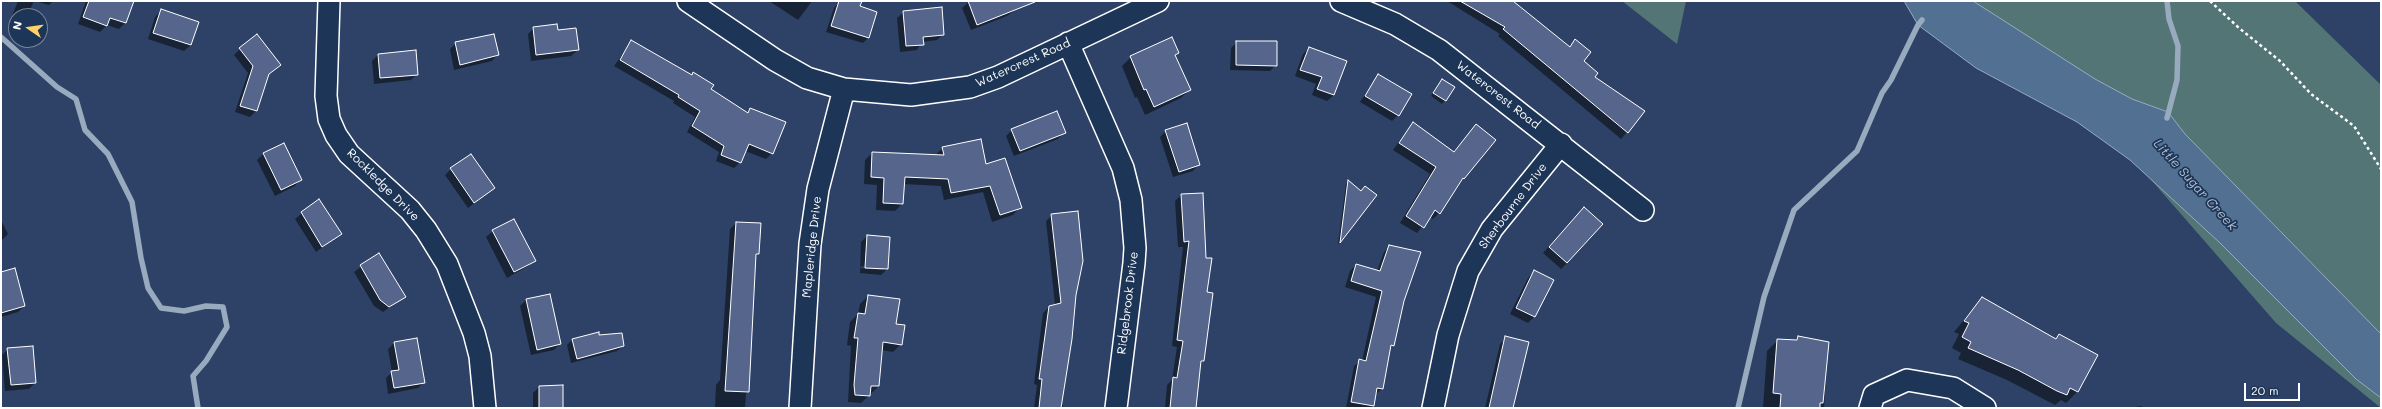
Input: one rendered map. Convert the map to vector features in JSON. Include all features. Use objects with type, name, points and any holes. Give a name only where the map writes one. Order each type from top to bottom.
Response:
[{"type":"street","name":"Rockledge Drive","points":[[328,1],[326,96],[329,119],[336,135],[349,154],[410,210],[447,264],[468,313],[474,333],[480,356],[485,408]]},
{"type":"street","name":"Watercrest Road","points":[[688,1],[775,60],[807,78],[844,89],[910,95],[962,89],[998,77],[1158,1]]},
{"type":"street","name":"Watercrest Road","points":[[1341,1],[1395,24],[1439,50],[1561,144],[1643,210]]},
{"type":"street","name":"Ridgebrook Drive","points":[[1068,43],[1124,168],[1131,200],[1135,248],[1134,263],[1116,408]]},
{"type":"street","name":"Mapleridge Drive","points":[[800,408],[810,244],[818,189],[844,89]]},
{"type":"street","name":"Sherbourne Drive","points":[[1433,408],[1448,335],[1468,271],[1492,229],[1561,144]]},
{"type":"street","points":[[1870,408],[1874,395],[1907,380],[1953,388],[1985,408]]},
{"type":"path","points":[[2210,1],[2243,32],[2280,61],[2311,94],[2354,126],[2381,169]]},
{"type":"green space","points":[[1622,1],[1686,1],[1677,44]]},
{"type":"green space","points":[[1951,1],[2295,1],[2381,85],[2381,408],[2276,323],[2153,182],[2078,88]]},
{"type":"water","name":"Little Sugar Creek","points":[[1904,1],[1973,1],[2095,79],[2132,99],[2168,112],[2185,134],[2381,334],[2381,398],[2356,379],[2220,243],[2130,160],[2077,122],[1976,68],[1918,25]]},
{"type":"building","points":[[89,1],[134,1],[126,23],[110,18],[107,26],[83,17]]},
{"type":"building","points":[[839,1],[862,1],[860,6],[877,12],[869,38],[831,26]]},
{"type":"building","points":[[968,1],[1035,1],[1035,2],[977,25]]},
{"type":"building","points":[[1460,1],[1513,1],[1570,47],[1575,39],[1591,52],[1584,61],[1598,73],[1595,77],[1645,111],[1628,133],[1503,29],[1505,27]]},
{"type":"building","points":[[942,7],[944,35],[923,37],[924,45],[906,46],[903,11]]},
{"type":"building","points":[[161,9],[199,22],[191,45],[153,33]]},
{"type":"building","points":[[557,24],[558,30],[576,28],[579,50],[536,55],[533,27]]},
{"type":"building","points":[[257,34],[281,65],[269,74],[257,111],[240,106],[253,66],[239,48]]},
{"type":"building","points":[[494,34],[499,55],[460,65],[455,42]]},
{"type":"building","points":[[1172,37],[1179,53],[1175,55],[1191,90],[1154,107],[1146,89],[1144,90],[1130,56]]},
{"type":"building","points":[[631,40],[692,75],[693,72],[714,85],[711,89],[748,113],[750,108],[786,122],[773,154],[749,144],[741,163],[721,155],[724,146],[692,126],[700,111],[678,97],[679,95],[620,60]]},
{"type":"building","points":[[1236,41],[1277,41],[1277,66],[1236,65]]},
{"type":"building","points":[[1309,47],[1347,61],[1334,95],[1317,89],[1322,77],[1300,70]]},
{"type":"building","points":[[416,50],[418,75],[380,78],[378,54]]},
{"type":"building","points":[[1378,74],[1412,94],[1399,116],[1365,96]]},
{"type":"building","points":[[1442,79],[1455,87],[1446,101],[1433,93]]},
{"type":"building","points":[[1057,111],[1066,133],[1020,151],[1011,129]]},
{"type":"building","points":[[1413,122],[1454,152],[1476,124],[1496,140],[1464,179],[1463,178],[1440,214],[1435,210],[1424,228],[1406,216],[1436,167],[1399,143]]},
{"type":"building","points":[[1187,123],[1200,165],[1179,172],[1165,130]]},
{"type":"building","points":[[981,139],[986,164],[1005,158],[1022,208],[1000,215],[990,186],[951,193],[948,179],[905,177],[903,204],[883,203],[884,178],[871,177],[872,152],[944,155],[942,147]]},
{"type":"building","points":[[284,143],[302,180],[281,190],[263,153]]},
{"type":"building","points":[[471,154],[495,188],[474,203],[450,168]]},
{"type":"building","points":[[1348,180],[1361,191],[1365,186],[1377,195],[1340,243]]},
{"type":"building","points":[[1203,193],[1206,258],[1212,258],[1207,292],[1213,293],[1204,361],[1201,361],[1196,408],[1170,408],[1173,377],[1177,378],[1183,341],[1177,340],[1189,241],[1184,242],[1181,194]]},
{"type":"building","points":[[319,199],[342,234],[322,247],[301,212]]},
{"type":"building","points":[[1584,207],[1603,224],[1567,263],[1549,247]]},
{"type":"building","points":[[1078,211],[1083,261],[1076,295],[1072,339],[1061,408],[1039,408],[1042,379],[1039,379],[1049,306],[1061,303],[1051,214]]},
{"type":"building","points":[[514,219],[536,261],[514,272],[492,230]]},
{"type":"building","points":[[736,222],[761,223],[759,254],[756,254],[749,392],[725,391]]},
{"type":"building","points":[[867,235],[890,237],[888,269],[865,268]]},
{"type":"building","points":[[1389,245],[1421,252],[1404,301],[1394,346],[1391,345],[1383,389],[1377,388],[1374,406],[1351,402],[1359,359],[1366,361],[1382,291],[1351,281],[1356,264],[1380,271]]},
{"type":"building","points":[[379,253],[406,297],[389,307],[380,300],[360,265]]},
{"type":"building","points":[[15,268],[25,306],[1,313],[1,272]]},
{"type":"building","points":[[1534,270],[1554,280],[1535,317],[1516,308]]},
{"type":"building","points":[[550,294],[561,344],[537,350],[526,299]]},
{"type":"building","points":[[868,295],[900,299],[896,324],[905,325],[902,345],[883,342],[879,386],[871,386],[870,396],[855,395],[854,385],[858,338],[854,338],[858,313],[865,314]]},
{"type":"building","points":[[1982,297],[2056,339],[2059,334],[2098,355],[2078,392],[2070,388],[2067,395],[2057,391],[2018,370],[1968,348],[1971,342],[1962,337],[1969,323],[1964,321]]},
{"type":"building","points":[[599,332],[599,335],[622,333],[624,346],[577,359],[572,339]]},
{"type":"building","points":[[1505,336],[1529,342],[1513,408],[1489,408]]},
{"type":"building","points":[[1798,336],[1829,342],[1823,403],[1820,403],[1820,408],[1780,408],[1781,394],[1773,393],[1777,339],[1797,340]]},
{"type":"building","points":[[417,338],[425,383],[394,388],[391,371],[399,370],[394,342]]},
{"type":"building","points":[[33,346],[36,383],[11,385],[7,348]]},
{"type":"building","points":[[563,385],[563,408],[539,408],[539,386]]},
{"type":"waterway","points":[[2167,1],[2169,19],[2178,46],[2177,80],[2167,118]]},
{"type":"waterway","points":[[1738,408],[1764,297],[1794,210],[1857,151],[1882,93],[1891,80],[1918,25],[1922,20]]},
{"type":"waterway","points":[[1,37],[57,87],[76,99],[85,130],[108,154],[132,202],[141,258],[148,288],[161,308],[184,311],[206,306],[223,307],[227,327],[206,361],[193,376],[198,408]]}]
